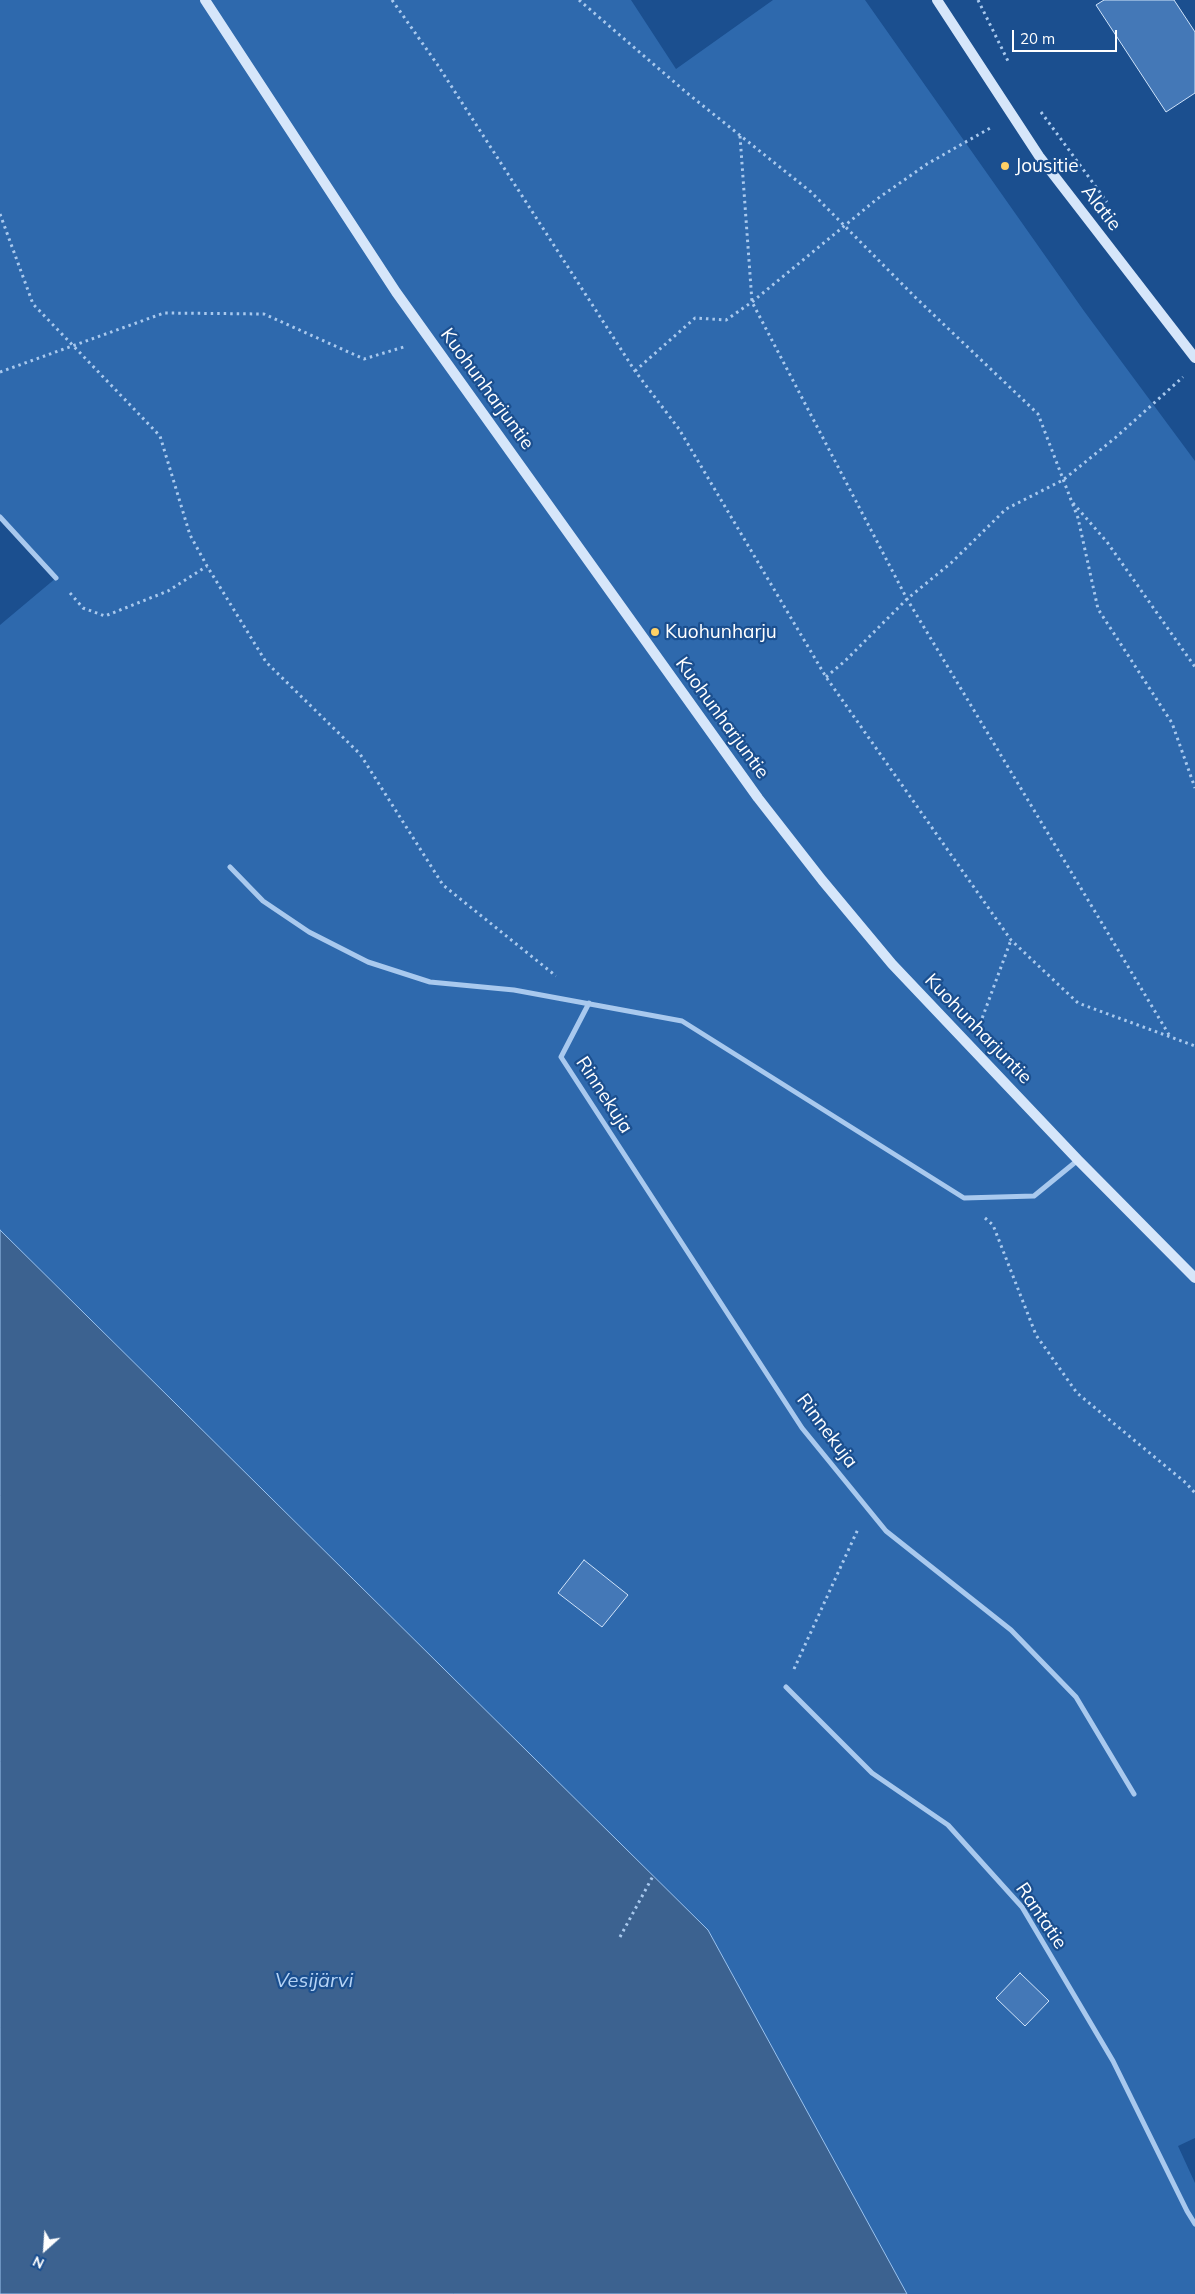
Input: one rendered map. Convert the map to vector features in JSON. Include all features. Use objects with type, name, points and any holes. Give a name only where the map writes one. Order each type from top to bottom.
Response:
[{"type":"main road","name":"Kuohunharjuntie","points":[[205,0],[429,339],[758,798],[822,880],[892,964],[1078,1160],[1195,1278]]},
{"type":"main road","name":"Alatie","points":[[936,0],[1039,156],[1195,358]]},
{"type":"street","points":[[0,517],[56,578]]},
{"type":"street","points":[[230,867],[263,901],[309,932],[368,962],[430,982],[514,990],[682,1021],[964,1198],[1034,1196],[1078,1160]]},
{"type":"street","name":"Rinnekuja","points":[[589,1003],[561,1057],[802,1428],[886,1531],[1012,1630],[1076,1697],[1134,1794]]},
{"type":"street","name":"Rantatie","points":[[786,1687],[872,1773],[948,1826],[1022,1907],[1113,2061],[1195,2224]]},
{"type":"path","points":[[392,0],[437,64],[635,371],[679,430],[826,677],[1011,940],[1078,1003],[1171,1039],[1195,1046]]},
{"type":"path","points":[[580,0],[687,93],[811,192],[844,227],[1038,414],[1078,518],[1098,609],[1172,723],[1195,788]]},
{"type":"path","points":[[978,0],[1012,69]]},
{"type":"path","points":[[1039,109],[1108,203]]},
{"type":"path","points":[[635,371],[695,318],[726,320],[752,302],[877,199],[927,164],[1012,115]]},
{"type":"path","points":[[740,135],[752,302],[907,599],[1171,1039]]},
{"type":"path","points":[[0,214],[33,304],[160,436],[190,535],[266,662],[360,754],[443,885],[589,1003]]},
{"type":"path","points":[[0,372],[164,313],[264,314],[364,359],[429,339]]},
{"type":"path","points":[[826,677],[845,661],[907,599],[951,563],[1006,509],[1063,480],[1115,438],[1188,372]]},
{"type":"path","points":[[1071,500],[1108,542],[1195,667]]},
{"type":"path","points":[[56,578],[83,608],[105,616],[168,591],[207,566]]},
{"type":"path","points":[[972,1048],[1011,940]]},
{"type":"path","points":[[964,1198],[993,1225],[1036,1335],[1077,1393],[1186,1483],[1195,1493]]},
{"type":"path","points":[[786,1687],[868,1508]]},
{"type":"path","points":[[620,1937],[653,1876]]},
{"type":"shaded area","points":[[0,0],[631,0],[676,69],[773,0],[865,0],[1084,311],[1195,461],[1195,2138],[1178,2146],[1195,2183],[1195,2294],[907,2294],[708,1930],[0,1230],[0,625],[56,578],[0,517]]},
{"type":"water","name":"Vesijärvi","points":[[0,1230],[708,1930],[907,2294],[0,2294]]},
{"type":"building","points":[[1104,0],[1174,0],[1195,32],[1195,93],[1166,112],[1096,5]]},
{"type":"building","points":[[584,1560],[628,1595],[602,1627],[558,1593]]},
{"type":"building","points":[[1020,1973],[1049,2001],[1025,2026],[996,1998]]},
{"type":"place","name":"Jousitie","points":[[1005,166]]},
{"type":"place","name":"Kuohunharju","points":[[655,632]]}]
